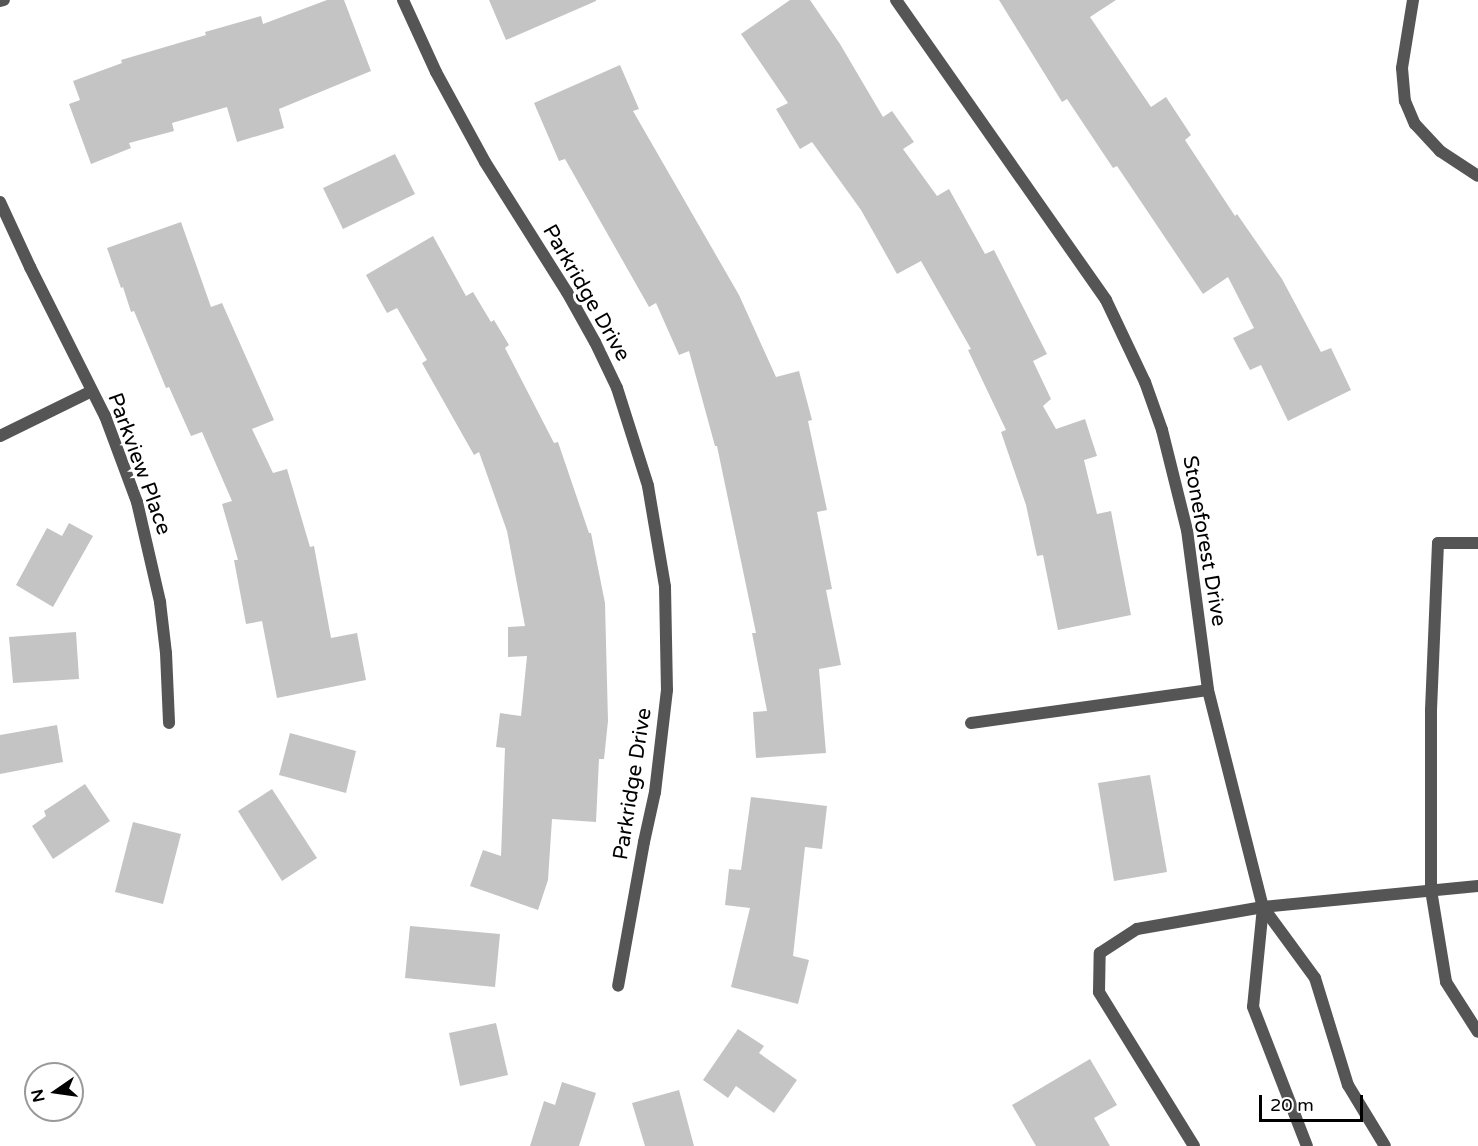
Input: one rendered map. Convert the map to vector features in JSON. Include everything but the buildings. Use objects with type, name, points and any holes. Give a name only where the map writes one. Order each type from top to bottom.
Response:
[{"type":"street","name":"Parkridge Drive","points":[[403,0],[436,72],[485,162],[567,292],[595,342],[631,427],[648,486],[665,587],[667,690],[656,792],[644,842],[618,986]]},
{"type":"street","name":"Stoneforest Drive","points":[[896,0],[1106,300],[1145,382],[1165,440],[1186,530],[1208,690],[1263,907],[1253,1007],[1306,1146]]},
{"type":"street","points":[[1413,0],[1402,68],[1405,101],[1415,124],[1440,151],[1478,176]]},
{"type":"street","name":"Parkview Place","points":[[0,202],[105,416],[137,502],[150,552],[166,653],[168,723]]},
{"type":"street","points":[[0,436],[92,391]]},
{"type":"street","points":[[1478,543],[1438,543],[1431,710],[1431,890],[1446,982],[1478,1032]]},
{"type":"street","points":[[971,723],[1208,690]]},
{"type":"street","points":[[1194,1146],[1099,992],[1100,953],[1137,929],[1263,907],[1478,886]]},
{"type":"street","name":"Stoneforest Drive","points":[[1263,907],[1315,978],[1348,1085],[1371,1128],[1385,1146]]}]
